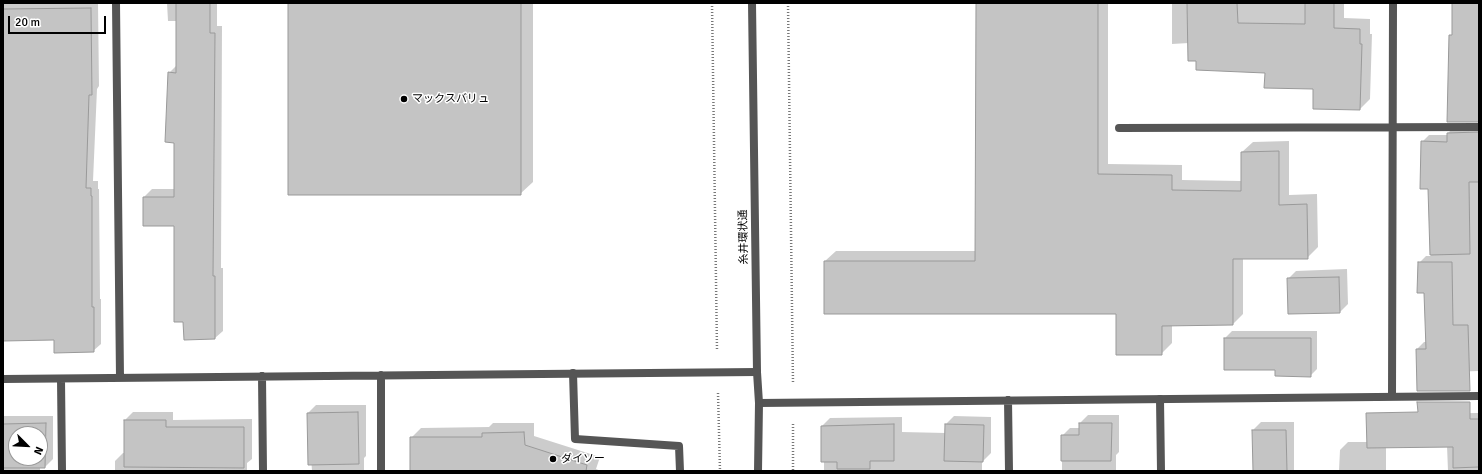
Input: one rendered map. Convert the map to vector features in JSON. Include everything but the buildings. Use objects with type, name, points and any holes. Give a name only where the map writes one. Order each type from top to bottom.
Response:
[{"type":"street","points":[[116,3],[120,378]]},
{"type":"street","name":"糸井環状通","points":[[752,3],[757,372],[759,403],[758,471]]},
{"type":"street","points":[[1392,3],[1392,397]]},
{"type":"street","points":[[1119,128],[1392,126],[1479,127]]},
{"type":"street","points":[[3,379],[757,372]]},
{"type":"street","points":[[573,373],[575,439],[679,446],[680,471]]},
{"type":"street","points":[[381,375],[381,471]]},
{"type":"street","points":[[262,376],[263,471]]},
{"type":"street","points":[[61,379],[62,471]]},
{"type":"street","points":[[759,403],[1479,396]]},
{"type":"street","points":[[1160,399],[1161,471]]},
{"type":"street","points":[[1008,400],[1009,471]]},
{"type":"path","points":[[712,3],[720,471]]},
{"type":"path","points":[[788,3],[794,471]]},
{"type":"place","name":"マックスバリュ","points":[[404,99]]},
{"type":"place","name":"ダイソー","points":[[553,459]]}]
